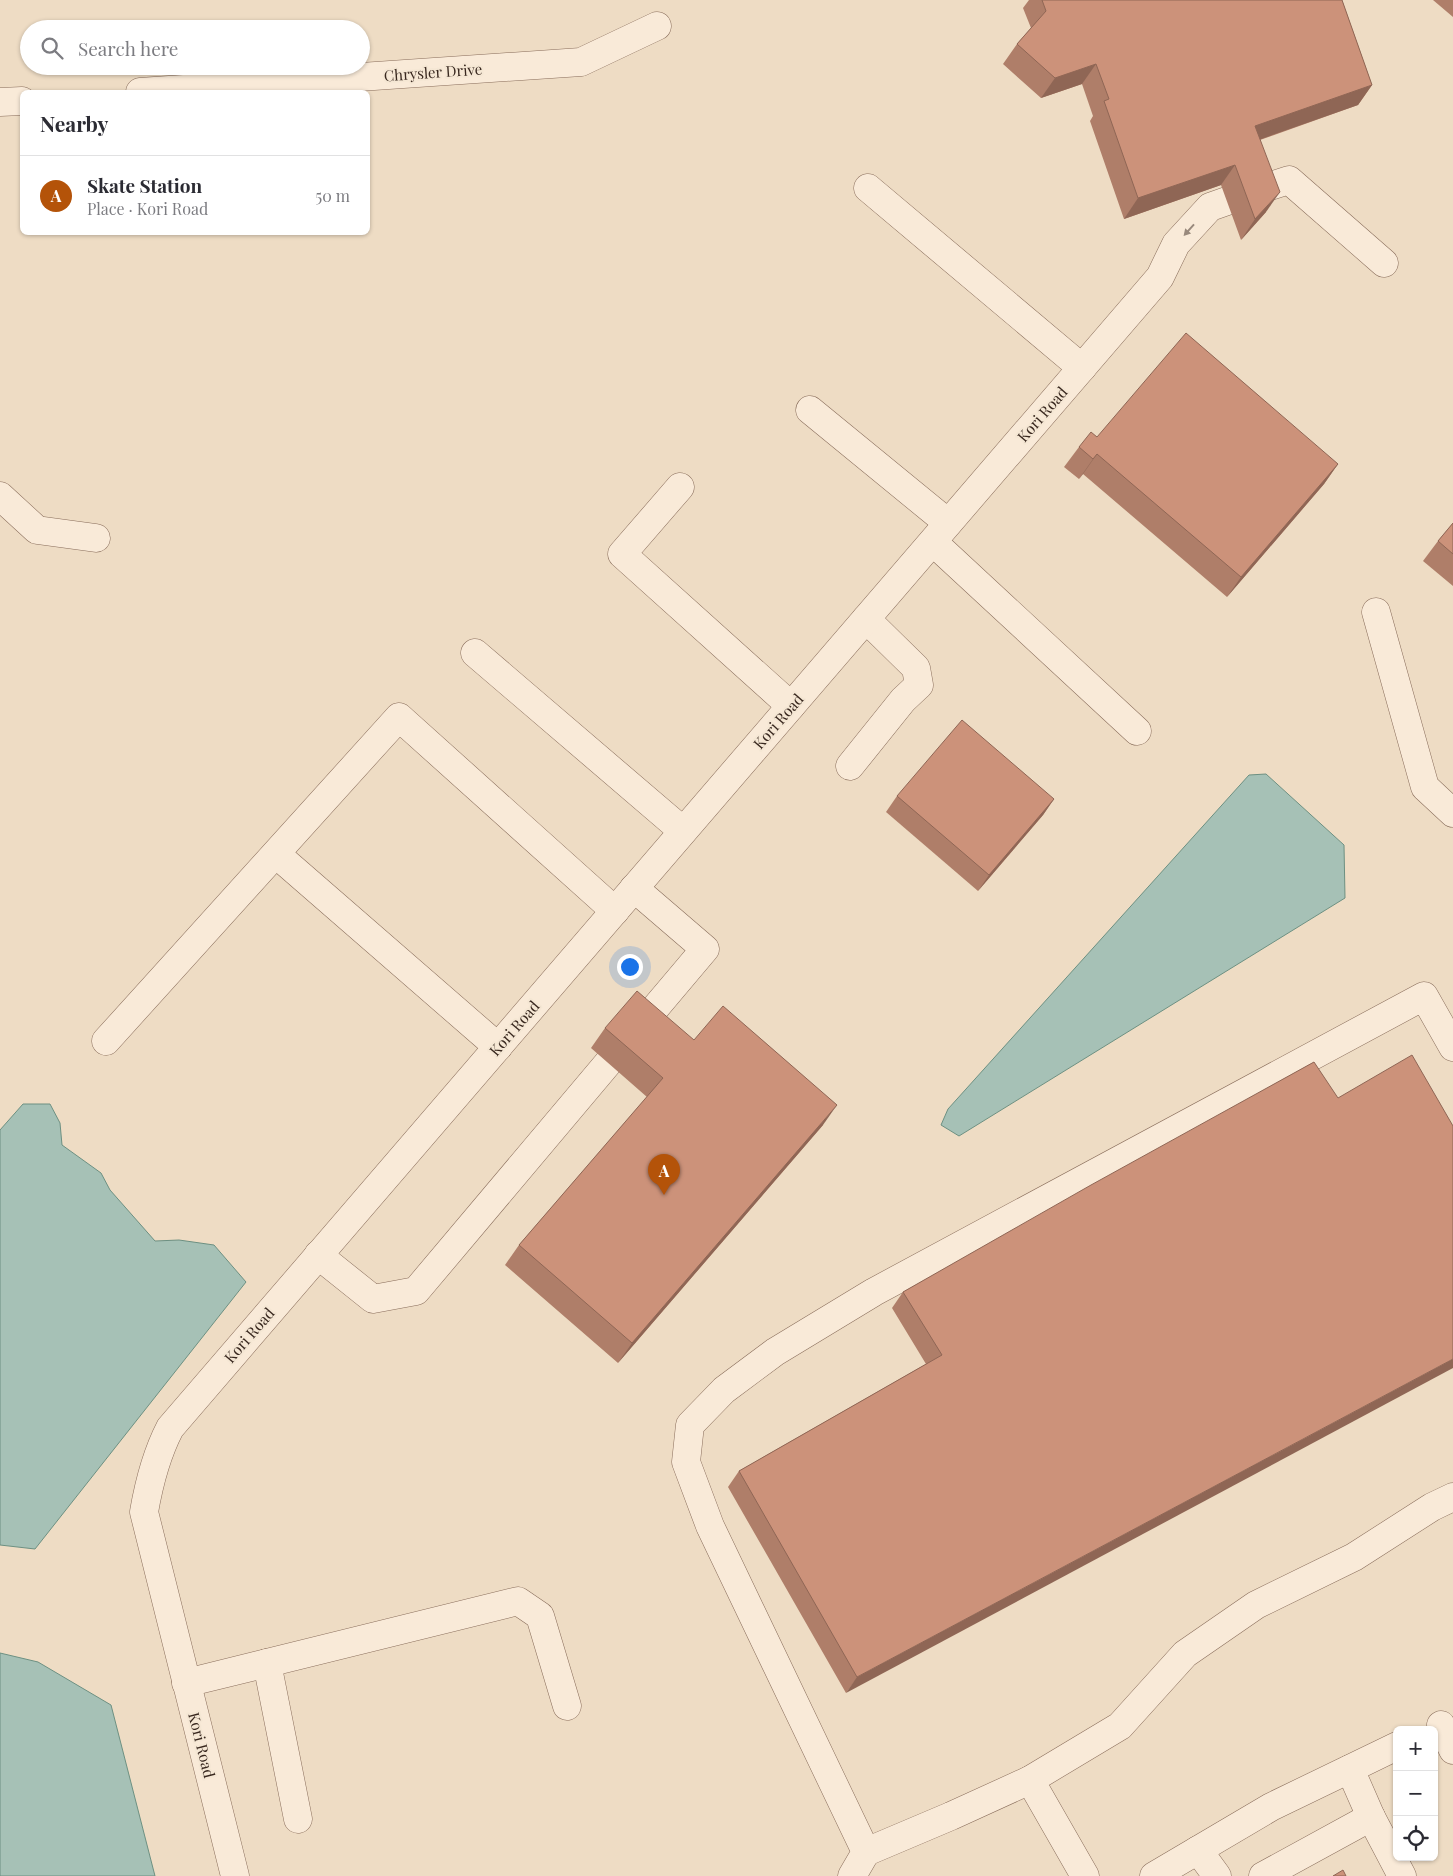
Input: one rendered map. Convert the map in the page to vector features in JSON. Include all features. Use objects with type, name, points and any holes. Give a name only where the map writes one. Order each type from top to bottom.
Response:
[{"type":"street","name":"Chrysler Drive","points":[[169,90],[581,62],[657,26]]},
{"type":"street","points":[[0,102],[20,101]]},
{"type":"street","points":[[1258,190],[1289,180],[1384,262]]},
{"type":"street","points":[[868,188],[1082,368]]},
{"type":"street","name":"Kori Road","points":[[235,1876],[144,1512],[149,1485],[159,1453],[170,1428],[1160,277],[1176,244],[1210,207],[1227,201]]},
{"type":"street","points":[[810,410],[940,532],[1137,731]]},
{"type":"street","points":[[680,487],[622,554],[791,706]]},
{"type":"street","points":[[0,496],[37,530],[96,538]]},
{"type":"street","points":[[1376,612],[1425,787],[1453,813]]},
{"type":"street","points":[[850,766],[903,700],[919,685],[916,668],[866,619]]},
{"type":"street","points":[[475,653],[683,831]]},
{"type":"street","points":[[106,1041],[400,717],[615,911]]},
{"type":"street","points":[[276,854],[498,1047]]},
{"type":"street","points":[[634,888],[705,950],[640,1026]]},
{"type":"street","points":[[866,1852],[710,1526],[686,1462],[690,1424],[724,1390],[775,1352],[874,1292],[1424,996],[1453,1047]]},
{"type":"street","points":[[318,1255],[373,1299],[416,1291],[608,1063]]},
{"type":"street","points":[[852,1876],[866,1852],[1030,1780],[1120,1726],[1185,1654],[1256,1605],[1354,1557],[1432,1507],[1453,1496]]},
{"type":"street","points":[[186,1684],[518,1601],[540,1616],[567,1706]]},
{"type":"street","points":[[267,1663],[298,1819]]},
{"type":"street","points":[[1442,1725],[1453,1750]]},
{"type":"street","points":[[1154,1876],[1271,1807],[1393,1748]]},
{"type":"street","points":[[1350,1769],[1371,1817],[1402,1876]]},
{"type":"street","points":[[1030,1780],[1085,1876]]},
{"type":"street","points":[[1263,1876],[1371,1817]]},
{"type":"street","points":[[1292,1876],[1310,1867],[1319,1846]]},
{"type":"street","points":[[1198,1850],[1217,1876]]},
{"type":"shaded area","points":[[1266,774],[1344,845],[1345,898],[959,1136],[941,1125],[948,1109],[1249,775]]},
{"type":"shaded area","points":[[23,1104],[50,1104],[60,1123],[62,1145],[101,1173],[110,1190],[155,1241],[179,1240],[214,1245],[246,1282],[35,1549],[0,1545],[0,1130]]},
{"type":"shaded area","points":[[0,1653],[38,1662],[111,1705],[155,1876],[0,1876]]},
{"type":"building","points":[[1042,0],[1342,0],[1372,85],[1255,126],[1280,192],[1255,219],[1235,165],[1138,198],[1104,101],[1109,99],[1096,64],[1055,78],[1017,44],[1046,11]]},
{"type":"building","points":[[1186,333],[1338,464],[1241,577],[1097,454],[1093,459],[1079,447],[1091,432],[1097,437]]},
{"type":"building","points":[[1453,523],[1453,554],[1438,541]]},
{"type":"building","points":[[962,720],[1054,799],[989,875],[897,796]]},
{"type":"building","points":[[637,991],[694,1040],[723,1006],[837,1105],[632,1343],[519,1245],[663,1078],[605,1028]]},
{"type":"building","points":[[1412,1055],[1453,1126],[1453,1359],[857,1677],[739,1471],[942,1355],[903,1292],[1091,1185],[1314,1062],[1338,1098]]},
{"type":"building","points":[[1343,1870],[1346,1876],[1333,1876]]},
{"type":"place","name":"Skate Station","points":[[664,1195]]}]
